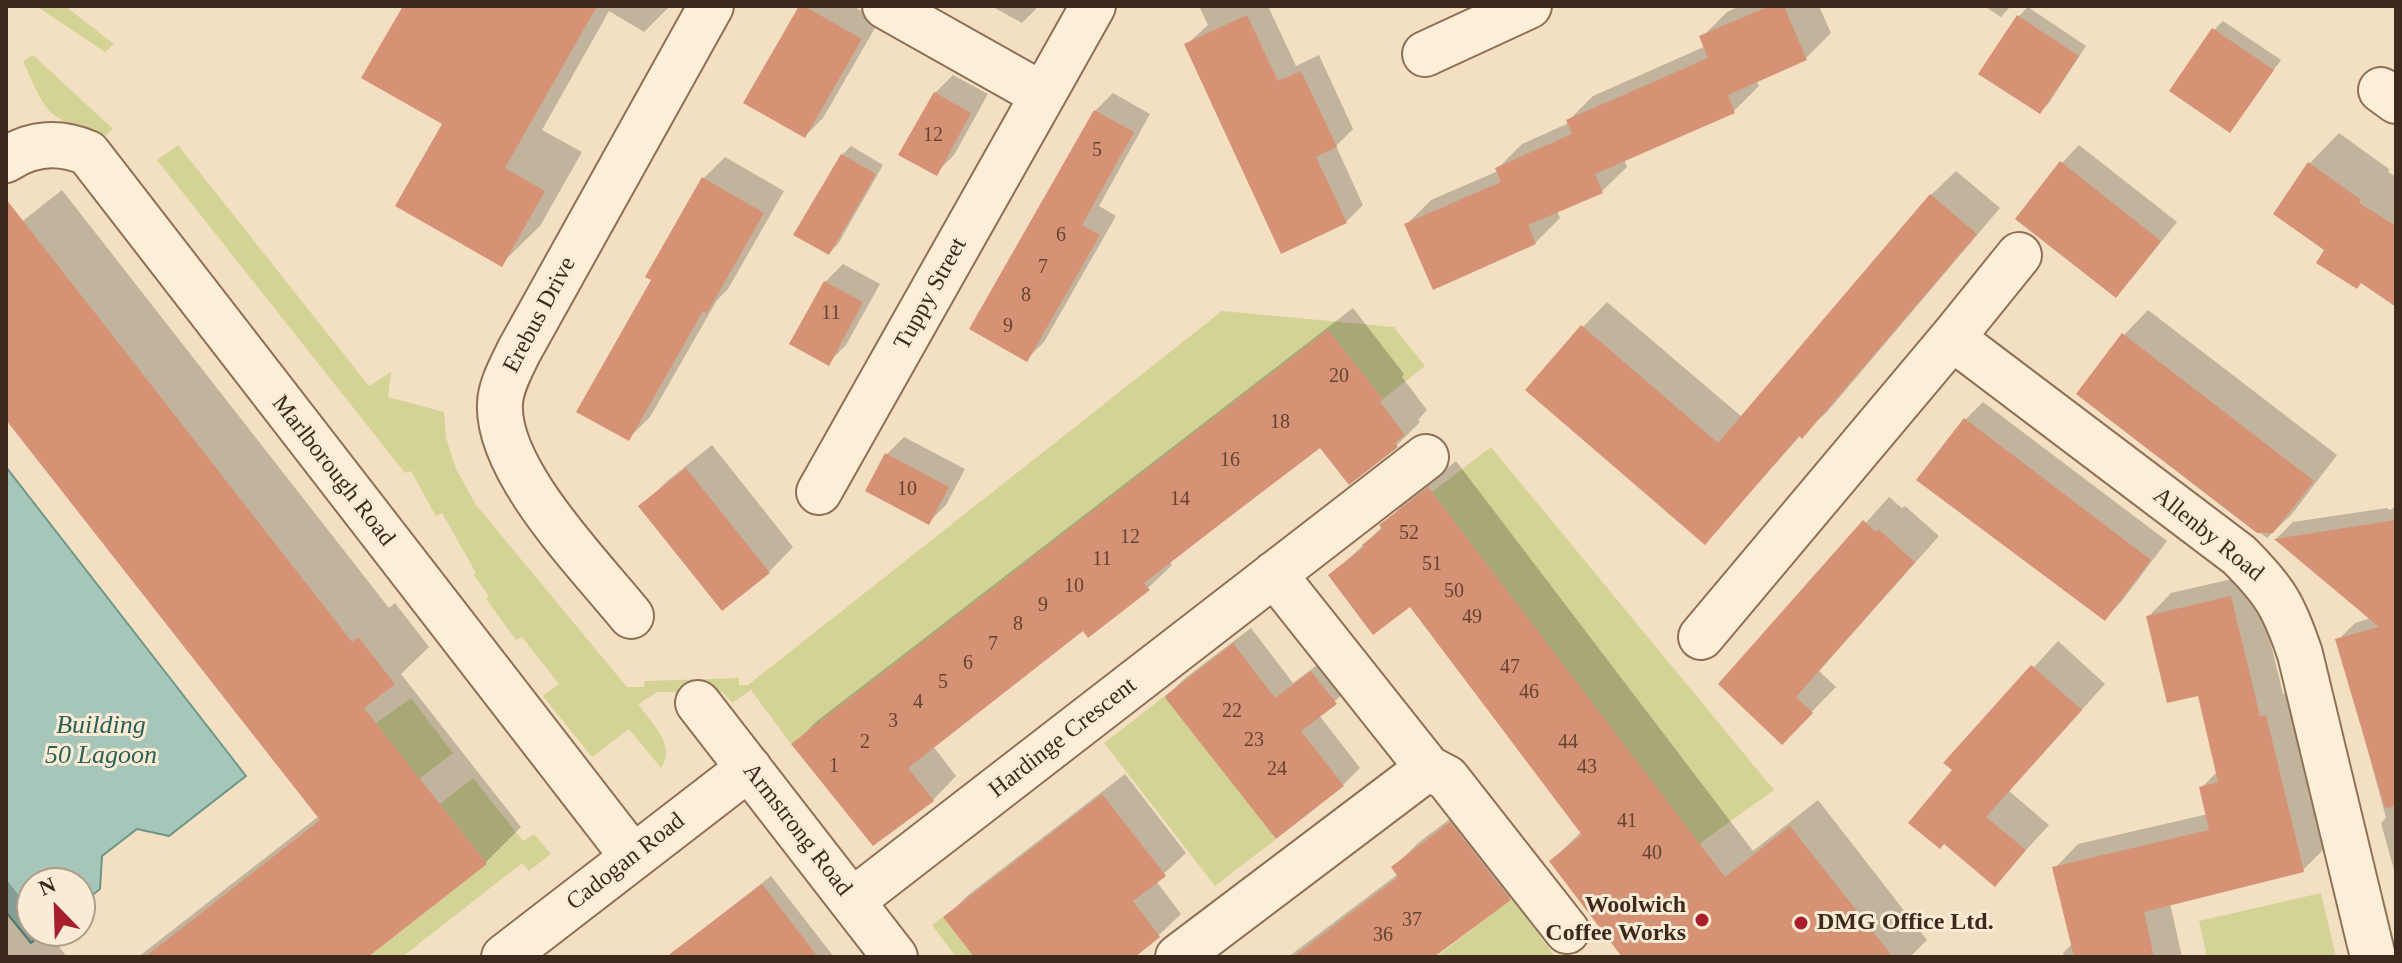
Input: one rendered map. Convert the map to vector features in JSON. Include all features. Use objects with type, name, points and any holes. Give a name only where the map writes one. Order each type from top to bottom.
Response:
[{"type":"street","name":"Erebus Drive","points":[[631,616],[546,512],[513,464],[499,404],[504,381],[519,351],[711,6]]},
{"type":"street","points":[[885,6],[1043,95]]},
{"type":"street","name":"Tuppy Street","points":[[819,492],[1093,6]]},
{"type":"street","points":[[1425,54],[1529,6]]},
{"type":"street","name":"Marlborough Road","points":[[6,160],[45,143],[68,144],[88,153],[633,857]]},
{"type":"street","points":[[1701,637],[2019,255]]},
{"type":"street","name":"Allenby Road","points":[[1952,338],[2239,555],[2270,586],[2287,616],[2300,654],[2373,957]]},
{"type":"street","name":"Hardinge Crescent","points":[[852,901],[1426,457]]},
{"type":"street","points":[[1274,574],[1428,768],[1447,778],[1567,931]]},
{"type":"street","name":"Armstrong Road","points":[[698,703],[895,957]]},
{"type":"street","name":"Cadogan Road","points":[[504,957],[749,768]]},
{"type":"street","points":[[1178,957],[1428,768]]},
{"type":"green space","points":[[36,6],[65,6],[114,44],[105,52]]},
{"type":"green space","points":[[33,55],[113,129],[103,137],[70,124],[51,112],[23,61]]},
{"type":"green space","points":[[178,145],[369,386],[391,372],[388,397],[444,412],[446,438],[456,469],[476,505],[627,687],[644,687],[645,681],[739,678],[739,685],[748,685],[1222,311],[1394,327],[1425,366],[1383,399],[1328,330],[791,744],[751,690],[732,703],[723,692],[658,692],[638,704],[664,743],[666,751],[661,768],[629,729],[592,757],[543,696],[559,684],[522,637],[516,640],[486,599],[489,596],[474,575],[476,573],[442,513],[436,516],[411,471],[405,473],[157,160]]},
{"type":"green space","points":[[1491,447],[1774,790],[1699,844],[1432,492]]},
{"type":"green space","points":[[1165,696],[1276,839],[1215,886],[1104,743]]},
{"type":"green space","points":[[411,698],[453,753],[419,779],[376,723]]},
{"type":"green space","points":[[473,778],[523,841],[534,834],[551,854],[529,871],[522,863],[402,957],[368,957],[487,864],[440,804]]},
{"type":"green space","points":[[2321,893],[2336,957],[2207,957],[2199,921]]},
{"type":"green space","points":[[1512,899],[1554,955],[1552,957],[1436,957]]},
{"type":"green space","points":[[943,917],[974,957],[956,957],[932,925]]},
{"type":"water","name":"Building 50 Lagoon","points":[[6,467],[246,776],[169,836],[137,829],[102,856],[100,889],[96,892],[96,867],[16,867],[16,924],[6,912]]},
{"type":"building","points":[[403,6],[597,6],[505,168],[545,191],[502,267],[395,206],[442,124],[361,78]]},
{"type":"building","points":[[799,6],[862,39],[805,138],[743,103]]},
{"type":"building","points":[[1769,6],[1784,6],[1807,60],[1728,95],[1735,113],[1595,174],[1603,193],[1528,225],[1536,244],[1433,290],[1404,224],[1501,182],[1495,168],[1572,134],[1566,120],[1708,58],[1699,36]]},
{"type":"building","points":[[1247,15],[1278,81],[1301,71],[1337,147],[1316,157],[1347,223],[1281,254],[1184,44]]},
{"type":"building","points":[[2017,15],[2079,56],[2040,114],[1978,74]]},
{"type":"building","points":[[2212,28],[2274,70],[2230,133],[2169,91]]},
{"type":"building","points":[[934,92],[971,113],[937,176],[898,155]]},
{"type":"building","points":[[1094,110],[1134,132],[1082,225],[1100,235],[1027,362],[969,329]]},
{"type":"building","points":[[841,154],[876,174],[829,255],[793,235]]},
{"type":"building","points":[[2060,161],[2161,241],[2116,298],[2015,219]]},
{"type":"building","points":[[2308,162],[2361,200],[2359,203],[2396,226],[2396,307],[2361,283],[2357,289],[2316,263],[2324,250],[2273,214]]},
{"type":"building","points":[[702,177],[764,213],[707,313],[703,311],[629,441],[576,412],[651,280],[645,277]]},
{"type":"building","points":[[1930,194],[1977,234],[1802,439],[1799,436],[1705,545],[1525,390],[1581,325],[1718,443]]},
{"type":"building","points":[[6,199],[352,642],[358,637],[395,684],[364,708],[487,864],[368,957],[145,957],[320,820],[6,420]]},
{"type":"building","points":[[824,281],[863,302],[829,366],[789,344]]},
{"type":"building","points":[[1328,330],[1383,399],[1380,402],[1405,435],[1395,443],[1398,447],[1349,485],[1320,448],[1144,583],[1150,590],[1088,638],[1083,631],[908,768],[934,801],[873,846],[791,744]]},
{"type":"building","points":[[2122,333],[2314,481],[2273,533],[2257,533],[2076,394]]},
{"type":"building","points":[[1964,418],[2151,560],[2105,621],[1916,480]]},
{"type":"building","points":[[885,453],[949,487],[929,525],[865,491]]},
{"type":"building","points":[[686,468],[770,573],[722,611],[638,506]]},
{"type":"building","points":[[1428,487],[1725,877],[1790,826],[1893,957],[1622,957],[1549,861],[1582,835],[1410,607],[1373,635],[1328,575],[1364,547],[1362,545],[1382,529],[1379,525]]},
{"type":"building","points":[[1863,520],[1876,532],[1878,529],[1915,562],[1796,697],[1813,713],[1782,745],[1718,684]]},
{"type":"building","points":[[2396,520],[2396,806],[2385,808],[2335,639],[2379,627],[2274,539]]},
{"type":"building","points":[[2231,596],[2260,716],[2266,715],[2304,872],[2144,912],[2154,957],[2074,957],[2052,867],[2209,830],[2199,787],[2218,782],[2198,696],[2167,703],[2146,616]]},
{"type":"building","points":[[1233,643],[1275,698],[1311,671],[1337,704],[1301,731],[1344,786],[1276,839],[1165,696]]},
{"type":"building","points":[[2031,665],[2082,710],[1986,817],[2026,850],[1995,887],[1944,844],[1940,849],[1908,823],[1952,770],[1943,763]]},
{"type":"building","points":[[1102,794],[1166,876],[1133,901],[1160,937],[1135,957],[974,957],[943,917]]},
{"type":"building","points":[[1450,822],[1511,900],[1434,957],[1293,957],[1398,877],[1391,867]]},
{"type":"building","points":[[762,884],[818,957],[666,957]]},
{"type":"place","name":"Woolwich Coffee Works","points":[[1702,920]]},
{"type":"place","name":"DMG Office Ltd.","points":[[1801,923]]}]
